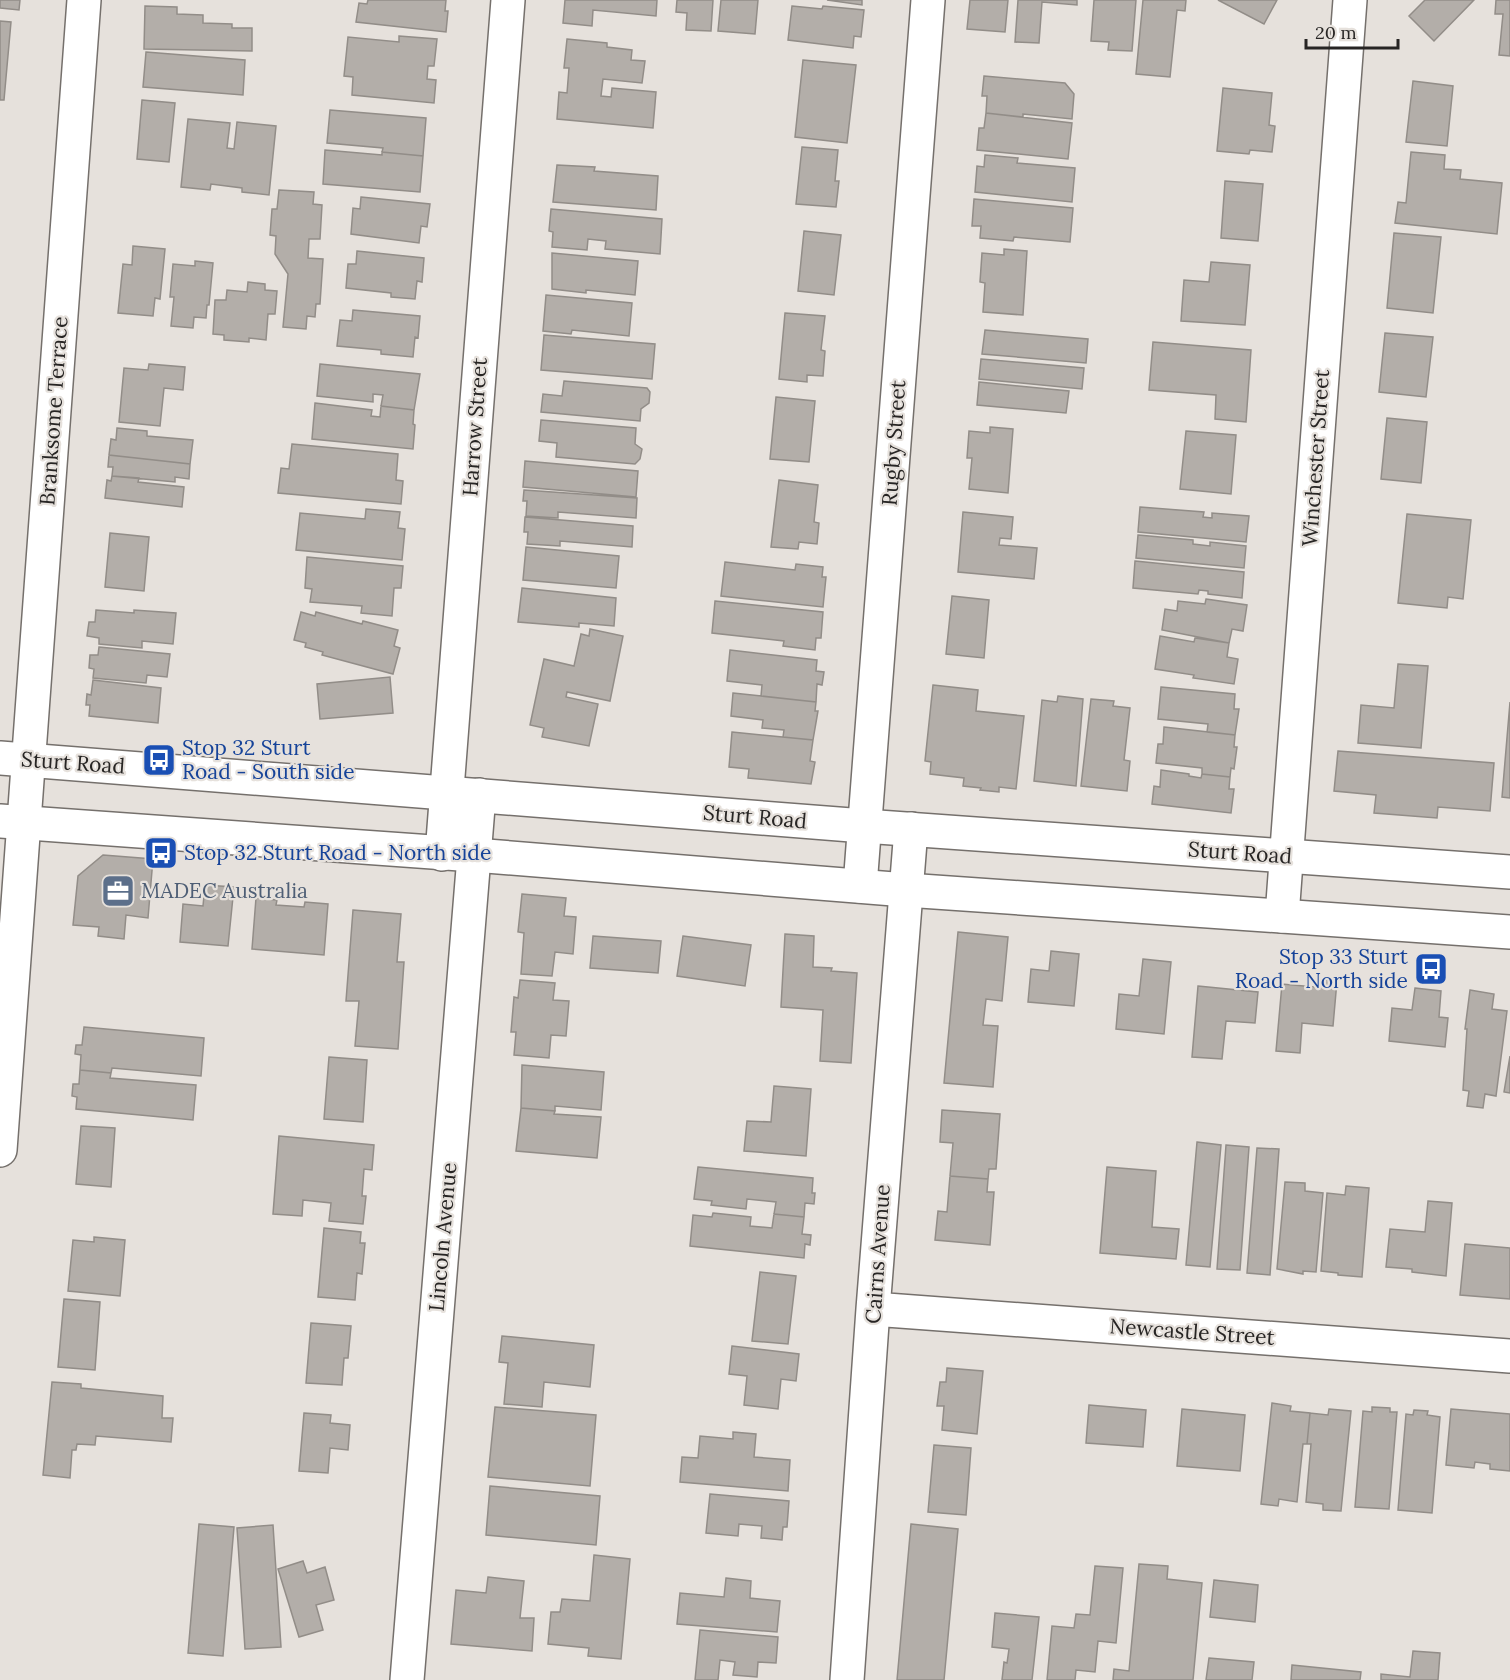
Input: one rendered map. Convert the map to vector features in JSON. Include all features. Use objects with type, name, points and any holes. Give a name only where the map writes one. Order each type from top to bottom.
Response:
[{"type":"street","name":"Branksome Terrace","points":[[0,1150],[15,759],[84,0]]},
{"type":"street","name":"Harrow Street","points":[[442,854],[508,0]]},
{"type":"street","name":"Rugby Street","points":[[860,886],[928,0]]},
{"type":"street","name":"Winchester Street","points":[[1282,916],[1350,0]]},
{"type":"street","name":"Sturt Road","points":[[15,759],[864,826],[1510,872]]},
{"type":"street","name":"Lincoln Avenue","points":[[407,1680],[479,795]]},
{"type":"street","points":[[12,822],[474,855],[906,890],[1510,932]]},
{"type":"street","name":"Cairns Avenue","points":[[847,1680],[873,1309],[911,829]]},
{"type":"street","name":"Newcastle Street","points":[[873,1309],[1510,1356]]},
{"type":"building","points":[[0,0],[20,0],[19,10],[0,8]]},
{"type":"building","points":[[368,0],[446,0],[445,11],[448,11],[446,32],[356,22],[359,3],[367,4]]},
{"type":"building","points":[[565,0],[657,0],[656,16],[593,10],[592,26],[563,23]]},
{"type":"building","points":[[677,0],[713,0],[711,31],[686,30],[687,13],[676,12]]},
{"type":"building","points":[[721,0],[758,0],[755,34],[718,31]]},
{"type":"building","points":[[827,0],[862,0],[862,5]]},
{"type":"building","points":[[970,0],[1008,0],[1005,32],[967,29]]},
{"type":"building","points":[[1018,0],[1077,0],[1077,5],[1042,2],[1039,43],[1015,42]]},
{"type":"building","points":[[1094,0],[1136,0],[1132,51],[1108,50],[1109,42],[1091,41]]},
{"type":"building","points":[[1143,0],[1186,0],[1185,11],[1177,10],[1170,77],[1136,74]]},
{"type":"building","points":[[1218,0],[1277,0],[1264,24]]},
{"type":"building","points":[[1425,0],[1474,0],[1434,41],[1409,16]]},
{"type":"building","points":[[1496,0],[1510,0],[1510,56],[1499,55],[1503,14],[1495,14]]},
{"type":"building","points":[[145,6],[177,7],[177,14],[203,15],[203,23],[232,24],[232,28],[252,28],[252,51],[144,49]]},
{"type":"building","points":[[792,6],[864,10],[861,37],[854,36],[853,48],[788,40]]},
{"type":"building","points":[[0,21],[11,22],[4,100],[0,100]]},
{"type":"building","points":[[399,36],[437,39],[434,66],[428,66],[427,79],[436,80],[434,103],[352,95],[353,77],[344,76],[348,37],[399,42]]},
{"type":"building","points":[[567,39],[607,43],[607,47],[632,50],[631,60],[645,61],[642,83],[603,79],[601,96],[611,97],[612,88],[656,92],[653,128],[557,119],[559,92],[567,93],[569,68],[564,68]]},
{"type":"building","points":[[146,52],[245,60],[243,95],[143,87]]},
{"type":"building","points":[[803,60],[856,65],[847,143],[795,137]]},
{"type":"building","points":[[984,76],[1065,83],[1074,94],[1072,119],[986,113],[987,96],[982,96]]},
{"type":"building","points":[[1413,81],[1453,86],[1447,146],[1406,142]]},
{"type":"building","points":[[1223,88],[1272,93],[1269,125],[1275,126],[1272,152],[1250,150],[1249,154],[1217,151]]},
{"type":"building","points":[[142,100],[175,103],[169,162],[137,159]]},
{"type":"building","points":[[330,110],[426,118],[423,156],[382,152],[383,148],[327,143]]},
{"type":"building","points":[[986,113],[1072,123],[1068,159],[977,150],[979,128],[984,128]]},
{"type":"building","points":[[188,119],[230,123],[227,148],[234,149],[237,122],[276,126],[269,195],[242,192],[242,188],[211,184],[210,190],[181,187]]},
{"type":"building","points":[[802,147],[838,150],[835,181],[839,181],[836,207],[796,204]]},
{"type":"building","points":[[325,150],[423,156],[420,192],[323,184]]},
{"type":"building","points":[[1411,152],[1445,155],[1444,169],[1461,170],[1460,179],[1502,183],[1497,234],[1395,223],[1398,202],[1406,203]]},
{"type":"building","points":[[985,155],[1018,158],[1017,163],[1075,168],[1072,202],[975,192],[977,166],[984,167]]},
{"type":"building","points":[[557,165],[595,167],[594,171],[658,176],[656,210],[553,202]]},
{"type":"building","points":[[1225,181],[1263,184],[1258,241],[1221,238]]},
{"type":"building","points":[[279,190],[314,192],[313,204],[322,205],[320,239],[309,239],[308,258],[323,259],[320,304],[316,304],[315,317],[307,316],[306,329],[283,327],[288,274],[275,254],[276,236],[270,235],[272,209],[277,209]]},
{"type":"building","points":[[361,197],[430,204],[427,227],[421,226],[419,243],[351,234],[353,208],[360,209]]},
{"type":"building","points":[[974,199],[1073,208],[1070,242],[1014,237],[1013,241],[980,238],[981,226],[972,226]]},
{"type":"building","points":[[551,209],[662,219],[660,254],[605,249],[606,241],[588,239],[587,250],[552,247],[553,232],[549,231]]},
{"type":"building","points":[[804,231],[841,235],[834,295],[798,291]]},
{"type":"building","points":[[1394,233],[1441,237],[1433,313],[1387,308]]},
{"type":"building","points":[[133,246],[165,249],[160,299],[155,298],[153,316],[118,313],[123,264],[132,265]]},
{"type":"building","points":[[1004,249],[1027,251],[1023,315],[983,312],[985,283],[980,282],[982,253],[1004,255]]},
{"type":"building","points":[[357,251],[424,258],[422,282],[417,281],[415,299],[391,297],[391,293],[346,288],[348,264],[356,264]]},
{"type":"building","points":[[552,253],[638,261],[635,295],[552,289]]},
{"type":"building","points":[[195,261],[213,263],[206,318],[194,317],[193,328],[171,326],[174,297],[170,297],[173,264],[195,266]]},
{"type":"building","points":[[1211,262],[1250,265],[1245,325],[1181,321],[1184,280],[1209,282]]},
{"type":"building","points":[[248,282],[265,284],[265,290],[277,291],[275,314],[268,314],[266,340],[249,338],[249,342],[224,340],[224,335],[213,334],[215,300],[226,300],[227,290],[247,292]]},
{"type":"building","points":[[546,295],[632,303],[629,336],[572,330],[571,334],[543,331]]},
{"type":"building","points":[[353,310],[420,316],[413,357],[381,354],[381,350],[337,346],[340,320],[352,321]]},
{"type":"building","points":[[785,313],[825,316],[821,350],[825,351],[823,376],[807,375],[807,382],[779,379]]},
{"type":"building","points":[[985,330],[1088,339],[1086,363],[982,354]]},
{"type":"building","points":[[1385,333],[1433,337],[1426,397],[1379,392]]},
{"type":"building","points":[[544,335],[655,344],[652,379],[541,370]]},
{"type":"building","points":[[1153,342],[1251,350],[1246,422],[1215,419],[1216,395],[1149,390]]},
{"type":"building","points":[[981,359],[1084,368],[1082,389],[979,379]]},
{"type":"building","points":[[149,364],[185,367],[183,390],[164,388],[160,426],[119,422],[124,368],[148,370]]},
{"type":"building","points":[[320,364],[420,374],[414,410],[381,406],[383,395],[373,394],[373,402],[317,396]]},
{"type":"building","points":[[564,381],[647,388],[650,392],[649,403],[641,409],[640,421],[541,412],[543,394],[562,396]]},
{"type":"building","points":[[979,382],[1069,391],[1066,413],[977,405]]},
{"type":"building","points":[[776,397],[815,401],[809,462],[770,459]]},
{"type":"building","points":[[315,403],[372,410],[371,416],[380,417],[381,406],[414,410],[413,449],[312,439]]},
{"type":"building","points":[[1387,418],[1427,422],[1421,483],[1381,479]]},
{"type":"building","points":[[541,420],[636,428],[635,444],[642,449],[640,459],[635,464],[556,457],[557,443],[539,441]]},
{"type":"building","points":[[990,427],[1013,429],[1008,493],[969,489],[972,458],[967,458],[969,431],[990,433]]},
{"type":"building","points":[[117,428],[147,431],[147,436],[193,440],[190,464],[109,455],[111,439],[116,440]]},
{"type":"building","points":[[1186,431],[1236,435],[1231,494],[1180,489]]},
{"type":"building","points":[[292,444],[398,454],[396,480],[403,481],[401,504],[278,493],[281,468],[289,469]]},
{"type":"building","points":[[109,455],[190,464],[189,479],[175,477],[175,482],[112,476],[113,467],[108,467]]},
{"type":"building","points":[[525,461],[638,471],[636,497],[523,487]]},
{"type":"building","points":[[112,476],[139,478],[138,482],[184,487],[182,507],[105,498],[107,480],[111,481]]},
{"type":"building","points":[[779,480],[818,485],[814,522],[819,523],[817,544],[799,542],[798,549],[771,547]]},
{"type":"building","points":[[524,490],[637,498],[636,518],[558,512],[558,518],[526,516],[527,501],[523,501]]},
{"type":"building","points":[[1140,507],[1204,512],[1203,517],[1212,518],[1212,513],[1249,516],[1246,542],[1138,532]]},
{"type":"building","points":[[366,509],[400,512],[398,528],[405,529],[402,560],[296,550],[300,513],[365,519]]},
{"type":"building","points":[[963,512],[1013,517],[1011,539],[1000,538],[999,545],[1037,548],[1034,579],[958,572]]},
{"type":"building","points":[[1407,514],[1471,520],[1463,599],[1448,597],[1447,608],[1398,603]]},
{"type":"building","points":[[525,517],[633,526],[632,547],[560,541],[560,546],[527,544],[528,532],[524,532]]},
{"type":"building","points":[[110,533],[149,537],[144,591],[105,587]]},
{"type":"building","points":[[1138,535],[1193,540],[1193,544],[1210,546],[1210,542],[1246,546],[1244,568],[1136,558]]},
{"type":"building","points":[[526,547],[619,556],[616,588],[523,580]]},
{"type":"building","points":[[307,557],[403,566],[401,588],[394,588],[392,616],[361,613],[362,606],[310,602],[312,589],[305,588]]},
{"type":"building","points":[[1135,561],[1244,572],[1242,598],[1208,594],[1208,591],[1199,590],[1198,594],[1133,588]]},
{"type":"building","points":[[725,562],[795,570],[796,564],[823,567],[822,577],[826,577],[823,607],[721,596]]},
{"type":"building","points":[[522,588],[616,598],[614,626],[579,623],[579,627],[518,622]]},
{"type":"building","points":[[952,596],[989,600],[984,658],[946,654]]},
{"type":"building","points":[[1206,599],[1247,605],[1243,631],[1232,629],[1229,643],[1162,630],[1165,609],[1177,611],[1178,601],[1205,604]]},
{"type":"building","points":[[715,601],[823,612],[821,638],[816,638],[815,650],[783,646],[784,641],[712,633]]},
{"type":"building","points":[[96,610],[176,613],[173,644],[142,641],[142,648],[99,644],[99,638],[87,636],[89,622],[95,622]]},
{"type":"building","points":[[301,612],[315,616],[316,612],[362,624],[363,621],[398,630],[394,646],[400,648],[393,674],[322,655],[323,652],[305,647],[306,643],[294,640]]},
{"type":"building","points":[[590,629],[623,636],[610,701],[567,692],[566,697],[598,704],[589,746],[542,737],[544,728],[530,725],[544,659],[574,666],[581,634],[589,636]]},
{"type":"building","points":[[1160,636],[1194,642],[1195,638],[1229,643],[1227,657],[1238,659],[1234,684],[1155,669]]},
{"type":"building","points":[[99,647],[170,654],[167,677],[147,675],[146,683],[93,678],[94,669],[89,668],[90,655],[98,655]]},
{"type":"building","points":[[730,650],[817,660],[816,671],[824,672],[822,685],[817,684],[816,702],[761,696],[762,685],[727,681]]},
{"type":"building","points":[[1398,664],[1428,666],[1421,748],[1358,743],[1361,705],[1394,708]]},
{"type":"building","points":[[390,677],[393,713],[320,719],[317,684]]},
{"type":"building","points":[[93,680],[161,688],[158,723],[89,716],[90,705],[86,705],[87,694],[91,695]]},
{"type":"building","points":[[933,685],[978,690],[976,711],[1024,716],[1016,789],[999,787],[999,792],[980,790],[981,788],[963,786],[964,778],[930,774],[931,762],[925,761]]},
{"type":"building","points":[[1161,687],[1235,694],[1234,709],[1239,709],[1235,735],[1207,732],[1208,724],[1158,719]]},
{"type":"building","points":[[733,693],[816,702],[815,711],[818,711],[813,740],[783,737],[784,730],[762,728],[763,720],[731,716]]},
{"type":"building","points":[[1058,696],[1083,699],[1076,786],[1034,781],[1042,700],[1057,702]]},
{"type":"building","points":[[1091,699],[1114,701],[1113,706],[1130,708],[1124,760],[1130,761],[1127,791],[1081,786]]},
{"type":"building","points":[[1510,702],[1510,798],[1502,797]]},
{"type":"building","points":[[1164,727],[1235,735],[1234,747],[1237,747],[1234,769],[1231,768],[1230,777],[1202,774],[1202,768],[1156,763],[1158,744],[1163,744]]},
{"type":"building","points":[[732,732],[813,740],[810,761],[815,762],[811,784],[748,778],[749,769],[729,767]]},
{"type":"building","points":[[1338,751],[1494,763],[1490,811],[1438,807],[1437,818],[1374,813],[1376,795],[1334,791]]},
{"type":"building","points":[[1161,770],[1201,778],[1202,774],[1230,777],[1229,789],[1234,789],[1231,813],[1152,804],[1154,786],[1160,787]]},
{"type":"building","points":[[103,855],[153,859],[148,918],[126,915],[124,939],[98,936],[99,927],[73,925],[78,876]]},
{"type":"building","points":[[205,885],[234,887],[228,946],[180,942],[183,904],[203,906]]},
{"type":"building","points":[[522,894],[566,898],[564,916],[576,917],[573,954],[555,952],[552,976],[521,974],[524,933],[518,932]]},
{"type":"building","points":[[256,898],[277,900],[276,905],[304,907],[305,902],[328,904],[324,955],[252,949]]},
{"type":"building","points":[[353,910],[401,914],[397,962],[404,962],[398,1049],[355,1046],[359,1001],[346,1001]]},
{"type":"building","points":[[958,932],[1008,937],[1002,1001],[986,999],[983,1025],[998,1026],[993,1087],[944,1083]]},
{"type":"building","points":[[785,934],[814,936],[813,967],[857,973],[851,1063],[820,1061],[823,1010],[781,1007]]},
{"type":"building","points":[[593,936],[661,941],[658,973],[590,968]]},
{"type":"building","points":[[683,936],[751,945],[745,986],[677,976]]},
{"type":"building","points":[[1051,951],[1079,954],[1074,1006],[1028,1002],[1031,969],[1049,971]]},
{"type":"building","points":[[1143,959],[1171,962],[1164,1034],[1116,1029],[1119,994],[1139,996]]},
{"type":"building","points":[[1316,979],[1337,981],[1333,1026],[1302,1023],[1300,1053],[1276,1051],[1282,984],[1315,987]]},
{"type":"building","points":[[520,980],[555,983],[553,1000],[569,1001],[566,1036],[551,1035],[549,1058],[514,1055],[516,1032],[511,1032],[514,997],[518,998]]},
{"type":"building","points":[[1198,986],[1258,992],[1255,1023],[1226,1021],[1222,1059],[1192,1057]]},
{"type":"building","points":[[1415,988],[1441,991],[1439,1017],[1448,1018],[1445,1047],[1389,1041],[1392,1008],[1412,1010]]},
{"type":"building","points":[[1470,990],[1494,994],[1492,1009],[1507,1011],[1496,1096],[1485,1094],[1483,1108],[1467,1106],[1469,1091],[1463,1090],[1467,1029],[1465,1029]]},
{"type":"building","points":[[84,1027],[204,1038],[201,1076],[112,1068],[111,1073],[80,1070],[81,1055],[75,1054],[76,1045],[82,1045]]},
{"type":"building","points":[[1510,1056],[1510,1093],[1504,1092]]},
{"type":"building","points":[[329,1057],[367,1060],[363,1122],[324,1119]]},
{"type":"building","points":[[522,1065],[604,1072],[601,1110],[555,1106],[555,1111],[521,1108]]},
{"type":"building","points":[[80,1070],[111,1073],[110,1078],[196,1085],[193,1120],[76,1109],[77,1097],[72,1096],[73,1084],[79,1084]]},
{"type":"building","points":[[774,1086],[811,1089],[806,1156],[744,1151],[747,1121],[771,1122]]},
{"type":"building","points":[[521,1108],[555,1111],[554,1114],[601,1117],[597,1158],[516,1151]]},
{"type":"building","points":[[942,1110],[1000,1114],[996,1169],[989,1169],[988,1179],[950,1176],[953,1143],[940,1142]]},
{"type":"building","points":[[81,1126],[115,1128],[111,1187],[76,1184]]},
{"type":"building","points":[[279,1136],[374,1145],[372,1170],[364,1169],[362,1196],[366,1196],[363,1224],[329,1221],[331,1203],[303,1200],[302,1216],[273,1214]]},
{"type":"building","points":[[1197,1142],[1221,1145],[1210,1267],[1186,1265]]},
{"type":"building","points":[[1226,1145],[1249,1147],[1240,1270],[1217,1269]]},
{"type":"building","points":[[1257,1148],[1279,1149],[1270,1275],[1247,1273]]},
{"type":"building","points":[[698,1167],[813,1178],[814,1204],[805,1203],[804,1217],[774,1214],[776,1202],[747,1199],[746,1209],[711,1205],[712,1201],[694,1199]]},
{"type":"building","points":[[1107,1167],[1156,1171],[1152,1227],[1179,1229],[1176,1259],[1100,1253]]},
{"type":"building","points":[[950,1176],[988,1179],[987,1192],[994,1192],[990,1245],[935,1240],[938,1211],[947,1212]]},
{"type":"building","points":[[1285,1182],[1305,1183],[1305,1191],[1323,1193],[1316,1272],[1303,1271],[1303,1274],[1277,1269]]},
{"type":"building","points":[[1346,1186],[1369,1188],[1362,1277],[1321,1271],[1327,1193],[1345,1195]]},
{"type":"building","points":[[1428,1201],[1452,1203],[1446,1276],[1412,1272],[1412,1269],[1386,1267],[1390,1229],[1425,1232]]},
{"type":"building","points":[[713,1213],[751,1217],[750,1226],[772,1228],[774,1214],[804,1217],[802,1234],[811,1235],[810,1245],[805,1244],[804,1258],[690,1246],[693,1215],[712,1217]]},
{"type":"building","points":[[324,1228],[361,1232],[360,1243],[365,1243],[362,1274],[357,1273],[355,1300],[318,1297]]},
{"type":"building","points":[[94,1237],[125,1240],[120,1296],[68,1291],[73,1240],[94,1242]]},
{"type":"building","points":[[1465,1244],[1510,1248],[1510,1299],[1460,1295]]},
{"type":"building","points":[[760,1272],[796,1276],[788,1344],[752,1341]]},
{"type":"building","points":[[64,1299],[100,1302],[95,1370],[58,1367]]},
{"type":"building","points":[[311,1323],[351,1326],[348,1358],[344,1358],[342,1385],[306,1383]]},
{"type":"building","points":[[502,1336],[594,1345],[590,1387],[544,1382],[542,1407],[504,1404],[508,1363],[499,1362]]},
{"type":"building","points":[[732,1346],[799,1354],[796,1381],[781,1379],[778,1409],[744,1405],[747,1376],[729,1374]]},
{"type":"building","points":[[947,1368],[983,1371],[977,1434],[942,1430],[944,1406],[937,1406],[940,1382],[946,1382]]},
{"type":"building","points":[[52,1382],[81,1384],[81,1388],[163,1396],[162,1418],[173,1418],[171,1442],[96,1436],[95,1445],[77,1444],[76,1450],[72,1450],[70,1478],[43,1475]]},
{"type":"building","points":[[1272,1403],[1291,1406],[1290,1411],[1310,1413],[1307,1444],[1303,1444],[1297,1502],[1279,1499],[1278,1506],[1261,1504]]},
{"type":"building","points":[[1089,1405],[1146,1410],[1143,1447],[1086,1443]]},
{"type":"building","points":[[495,1407],[596,1415],[590,1486],[488,1477]]},
{"type":"building","points":[[1372,1407],[1390,1408],[1390,1412],[1397,1412],[1389,1509],[1355,1507],[1363,1411],[1372,1412]]},
{"type":"building","points":[[1182,1409],[1245,1415],[1240,1471],[1177,1466]]},
{"type":"building","points":[[1329,1409],[1351,1411],[1341,1511],[1323,1510],[1323,1504],[1306,1502],[1311,1444],[1307,1444],[1310,1413],[1328,1415]]},
{"type":"building","points":[[1451,1409],[1510,1414],[1510,1471],[1490,1469],[1490,1464],[1475,1462],[1474,1468],[1446,1465]]},
{"type":"building","points":[[1414,1410],[1428,1411],[1427,1415],[1440,1417],[1432,1513],[1398,1510],[1406,1414],[1413,1415]]},
{"type":"building","points":[[304,1413],[331,1415],[330,1423],[350,1425],[348,1450],[330,1448],[328,1473],[299,1471]]},
{"type":"building","points":[[733,1432],[756,1434],[754,1457],[790,1460],[788,1491],[680,1482],[682,1457],[698,1458],[700,1436],[733,1439]]},
{"type":"building","points":[[934,1445],[971,1448],[966,1515],[928,1512]]},
{"type":"building","points":[[490,1486],[600,1496],[596,1545],[486,1535]]},
{"type":"building","points":[[710,1494],[789,1501],[787,1527],[783,1527],[782,1540],[761,1538],[762,1526],[739,1524],[738,1536],[706,1533]]},
{"type":"building","points":[[199,1524],[234,1527],[223,1656],[188,1653]]},
{"type":"building","points":[[911,1524],[958,1529],[944,1680],[897,1680]]},
{"type":"building","points":[[273,1525],[281,1647],[245,1649],[237,1528]]},
{"type":"building","points":[[594,1555],[630,1559],[621,1659],[588,1656],[589,1648],[548,1644],[551,1612],[560,1612],[562,1599],[590,1601]]},
{"type":"building","points":[[303,1561],[307,1573],[325,1567],[334,1600],[316,1605],[323,1630],[299,1637],[278,1569]]},
{"type":"building","points":[[1139,1564],[1168,1566],[1167,1579],[1202,1583],[1193,1680],[1113,1680],[1114,1669],[1129,1671]]},
{"type":"building","points":[[1095,1566],[1123,1568],[1116,1643],[1098,1641],[1095,1672],[1076,1670],[1075,1680],[1047,1680],[1052,1626],[1074,1628],[1076,1614],[1090,1615]]},
{"type":"building","points":[[488,1577],[524,1581],[520,1618],[534,1618],[532,1651],[451,1644],[456,1590],[486,1593]]},
{"type":"building","points":[[726,1578],[751,1581],[750,1598],[780,1601],[777,1632],[677,1624],[680,1593],[724,1597]]},
{"type":"building","points":[[1214,1580],[1258,1585],[1255,1622],[1210,1617]]},
{"type":"building","points":[[995,1613],[1039,1617],[1032,1680],[1002,1680],[1004,1662],[1007,1663],[1009,1649],[992,1647]]},
{"type":"building","points":[[700,1630],[778,1637],[776,1663],[758,1662],[757,1677],[733,1675],[735,1662],[720,1660],[718,1680],[695,1680]]},
{"type":"building","points":[[1413,1651],[1440,1653],[1438,1680],[1381,1680],[1381,1674],[1410,1677]]},
{"type":"building","points":[[1209,1658],[1254,1662],[1252,1680],[1206,1680]]},
{"type":"building","points":[[1292,1665],[1361,1672],[1360,1680],[1291,1680]]},
{"type":"place","name":"Stop 32 Sturt Road - South side","points":[[159,760]]},
{"type":"place","name":"Stop 32 Sturt Road - North side","points":[[161,853]]},
{"type":"place","name":"MADEC Australia","points":[[118,891]]},
{"type":"place","name":"Stop 33 Sturt Road - North side","points":[[1431,969]]}]
